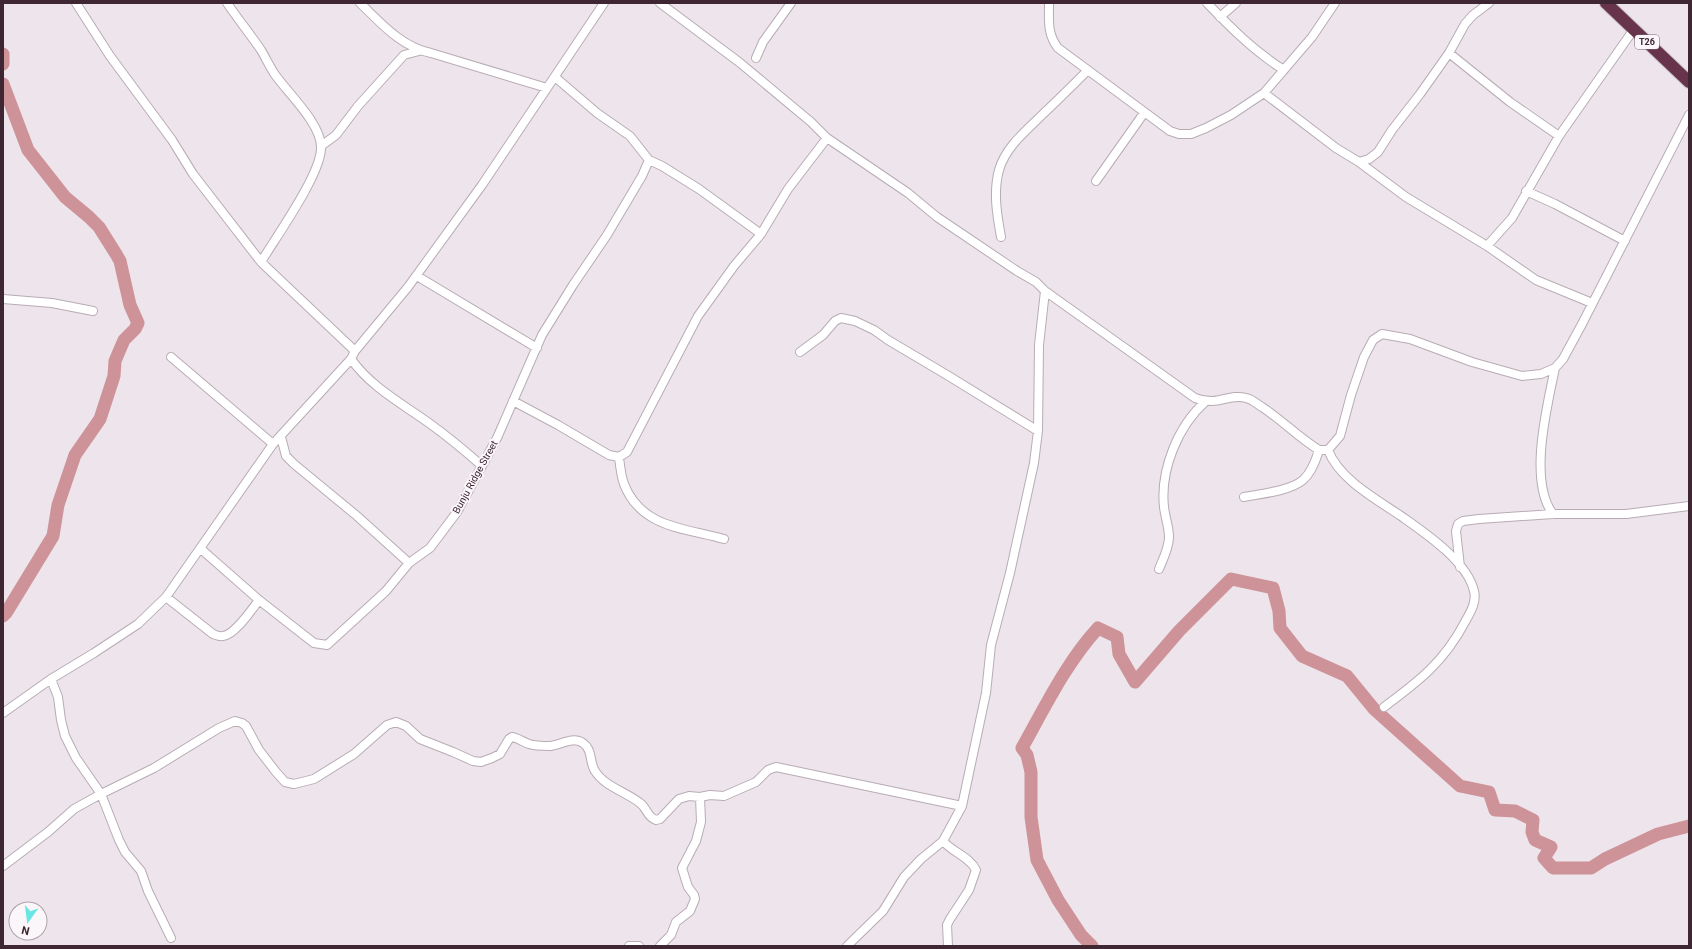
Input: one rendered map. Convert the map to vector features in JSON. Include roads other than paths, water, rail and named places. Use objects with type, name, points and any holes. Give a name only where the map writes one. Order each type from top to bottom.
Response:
[{"type":"highway","name":"T26","points":[[1606,3],[1689,82]]},
{"type":"street","points":[[76,3],[110,56],[172,140],[193,174],[261,262],[353,355],[366,378],[392,399],[429,423],[482,465]]},
{"type":"street","points":[[227,3],[261,50],[275,75],[309,118],[319,135],[322,146],[320,158],[296,206],[261,262]]},
{"type":"street","points":[[360,3],[398,38],[420,51]]},
{"type":"street","points":[[3,713],[51,678],[94,653],[138,624],[166,597],[273,444],[281,437],[353,355],[417,276],[482,185],[604,3]]},
{"type":"street","points":[[660,3],[739,62],[811,122],[827,138],[908,193],[937,217],[1036,282],[1045,291],[1194,398],[1205,402],[1216,402],[1238,396],[1247,398],[1272,413],[1324,450],[1338,468],[1381,504],[1401,516],[1436,542],[1469,578],[1474,592],[1474,602],[1467,620],[1456,640],[1437,663],[1419,681],[1384,707]]},
{"type":"street","points":[[756,58],[763,42],[791,3]]},
{"type":"street","points":[[1049,3],[1049,27],[1052,40],[1058,48],[1144,113],[1170,131],[1179,134],[1191,134],[1206,128],[1231,115],[1264,93],[1312,37],[1335,3]]},
{"type":"street","points":[[1207,3],[1254,48],[1284,70]]},
{"type":"street","points":[[1220,17],[1236,3]]},
{"type":"street","points":[[1359,162],[1369,159],[1378,152],[1392,130],[1450,53],[1469,19],[1489,3]]},
{"type":"street","points":[[1487,246],[1512,218],[1526,191],[1559,136],[1634,29]]},
{"type":"street","points":[[322,146],[336,135],[358,106],[404,55],[412,51],[431,53],[547,88]]},
{"type":"street","points":[[1450,53],[1510,102],[1559,136]]},
{"type":"street","points":[[1001,237],[996,207],[996,190],[999,170],[1005,155],[1024,133],[1088,70]]},
{"type":"street","points":[[555,77],[597,113],[630,136],[649,160],[662,166],[699,189],[761,234]]},
{"type":"street","points":[[1264,93],[1336,148],[1359,162],[1406,197],[1487,246],[1536,280],[1592,303]]},
{"type":"street","points":[[1096,181],[1144,113]]},
{"type":"street","points":[[1244,497],[1284,489],[1304,480],[1324,450],[1340,436],[1351,395],[1364,357],[1373,340],[1382,334],[1410,339],[1472,362],[1522,376],[1541,374],[1555,368],[1563,359],[1689,116]]},
{"type":"street","points":[[513,402],[558,425],[609,455],[619,457],[627,452],[698,316],[734,266],[761,234],[788,189],[827,138]]},
{"type":"street","name":"Bunju Ridge Street","points":[[201,549],[259,600],[314,643],[327,645],[386,591],[409,563],[430,548],[457,512],[491,449],[536,348],[557,310],[607,235],[642,176],[649,160]]},
{"type":"street","points":[[1526,191],[1555,204],[1625,241]]},
{"type":"street","points":[[417,276],[536,348]]},
{"type":"street","points":[[847,946],[883,911],[894,892],[912,868],[943,841],[962,806],[986,693],[991,645],[1014,553],[1034,463],[1038,431],[1039,345],[1045,291]]},
{"type":"street","points":[[3,299],[45,302],[93,311]]},
{"type":"street","points":[[800,352],[823,335],[835,321],[841,318],[855,320],[874,330],[1038,431]]},
{"type":"street","points":[[171,357],[273,444]]},
{"type":"street","points":[[1553,514],[1546,506],[1543,495],[1541,465],[1543,436],[1555,368]]},
{"type":"street","points":[[1159,569],[1169,539],[1164,506],[1167,470],[1181,432],[1196,410],[1205,402]]},
{"type":"street","points":[[281,437],[286,456],[294,464],[357,516],[409,563]]},
{"type":"street","points":[[619,457],[623,483],[635,503],[656,521],[724,539]]},
{"type":"street","points":[[1460,567],[1456,531],[1458,524],[1463,521],[1479,518],[1553,514],[1626,514],[1689,506]]},
{"type":"street","points":[[166,597],[213,634],[222,636],[229,634],[239,626],[259,600]]},
{"type":"street","points":[[51,678],[58,697],[65,736],[76,758],[101,794],[119,840],[125,852],[141,871],[148,891],[172,938]]},
{"type":"street","points":[[3,866],[48,832],[74,808],[154,768],[219,728],[235,722],[242,722],[246,726],[259,750],[276,772],[285,782],[294,784],[314,779],[354,754],[387,725],[396,722],[406,726],[420,739],[448,749],[473,762],[486,760],[500,754],[509,738],[512,736],[529,744],[539,746],[559,744],[572,740],[579,741],[588,749],[594,770],[602,779],[641,804],[649,816],[656,820],[660,818],[679,799],[689,796],[724,796],[756,782],[768,770],[776,767],[962,806]]},
{"type":"street","points":[[660,946],[671,935],[676,922],[690,911],[695,899],[694,895],[688,888],[682,868],[696,841],[701,822],[700,797]]},
{"type":"street","points":[[943,841],[947,846],[973,864],[976,870],[969,890],[947,926],[948,946]]},
{"type":"street","points":[[629,946],[639,946]]},
{"type":"waterway","points":[[3,54],[3,64]]},
{"type":"waterway","points":[[3,84],[28,150],[65,197],[99,227],[120,261],[130,305],[138,323],[135,329],[124,340],[115,361],[114,376],[100,419],[75,455],[58,505],[53,536],[3,616]]},
{"type":"waterway","points":[[1092,946],[1081,935],[1058,900],[1037,860],[1031,817],[1031,772],[1027,755],[1022,748],[1066,671],[1086,642],[1098,628],[1117,637],[1119,654],[1135,682],[1179,631],[1231,579],[1273,588],[1279,611],[1280,628],[1302,656],[1347,676],[1374,709],[1460,786],[1489,792],[1495,810],[1515,811],[1533,820],[1532,832],[1535,840],[1551,847],[1544,858],[1553,868],[1591,868],[1605,859],[1658,834],[1689,826]]}]
